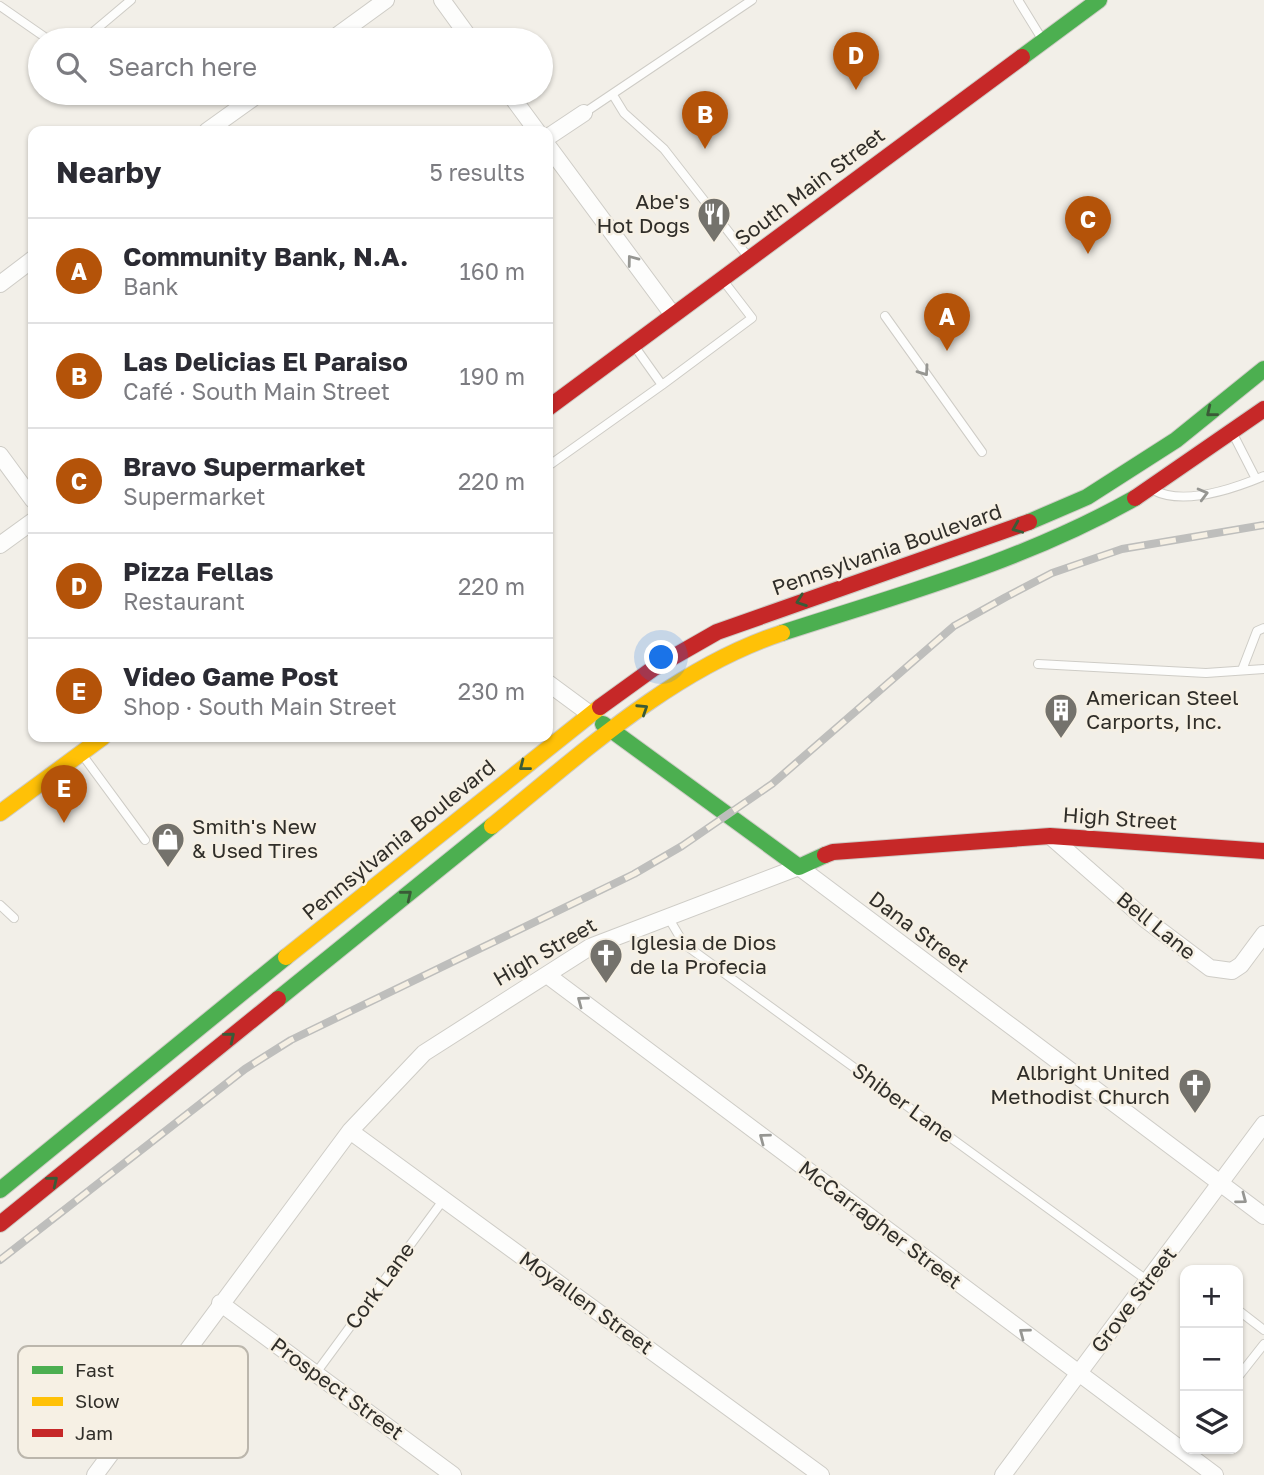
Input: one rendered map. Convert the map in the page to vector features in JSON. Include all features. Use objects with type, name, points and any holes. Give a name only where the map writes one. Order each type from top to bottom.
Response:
[{"type":"main road","name":"South Main Street","points":[[553,404],[1099,0]]},
{"type":"main road","name":"Pennsylvania Boulevard","points":[[0,1190],[590,714],[654,668],[717,632],[1000,535],[1087,497],[1176,440],[1264,369]]},
{"type":"main road","points":[[0,1224],[611,730],[686,680],[758,641],[986,568],[1082,527],[1150,489],[1264,409]]},
{"type":"main road","name":"Dana Street","points":[[590,714],[799,867]]},
{"type":"main road","points":[[1,810],[96,742]]},
{"type":"main road","name":"High Street","points":[[799,867],[833,852],[1050,836],[1264,851]]},
{"type":"street","points":[[348,28],[386,0]]},
{"type":"street","points":[[442,0],[462,28]]},
{"type":"street","points":[[214,126],[243,105]]},
{"type":"street","points":[[518,105],[533,126]]},
{"type":"street","points":[[553,134],[584,113]]},
{"type":"street","points":[[553,153],[673,315]]},
{"type":"street","points":[[0,284],[28,263]]},
{"type":"street","points":[[0,454],[28,493]]},
{"type":"street","points":[[0,545],[28,525]]},
{"type":"street","name":"Dana Street","points":[[553,687],[590,714]]},
{"type":"street","name":"Bell Lane","points":[[1050,836],[1145,919],[1210,968],[1232,971],[1241,965],[1264,934]]},
{"type":"street","name":"Dana Street","points":[[799,867],[1264,1216]]},
{"type":"street","name":"High Street","points":[[189,1346],[349,1131],[424,1053],[452,1032],[590,947],[799,867]]},
{"type":"street","name":"McCarragher Street","points":[[547,975],[1215,1475]]},
{"type":"street","name":"Grove Street","points":[[1003,1475],[1264,1124]]},
{"type":"street","name":"Moyallen Street","points":[[349,1131],[821,1475]]},
{"type":"street","name":"Prospect Street","points":[[220,1303],[453,1475]]},
{"type":"street","name":"High Street","points":[[97,1474],[109,1458]]},
{"type":"lane","points":[[98,28],[131,0]]},
{"type":"lane","points":[[584,113],[752,0]]},
{"type":"lane","points":[[1017,0],[1043,41]]},
{"type":"lane","points":[[0,6],[32,28]]},
{"type":"lane","points":[[613,94],[624,113],[664,149],[749,259]]},
{"type":"lane","points":[[553,463],[752,318],[722,279]]},
{"type":"lane","points":[[885,316],[982,452]]},
{"type":"lane","points":[[633,345],[662,385]]},
{"type":"lane","points":[[1232,432],[1260,477]]},
{"type":"lane","points":[[1150,489],[1168,498],[1186,498],[1260,477],[1264,470]]},
{"type":"lane","points":[[1242,670],[1258,631],[1264,628]]},
{"type":"lane","points":[[1038,664],[1206,673],[1264,669]]},
{"type":"lane","points":[[81,753],[145,840]]},
{"type":"lane","points":[[0,905],[14,918]]},
{"type":"lane","name":"Shiber Lane","points":[[668,917],[684,944],[1149,1281]]},
{"type":"lane","name":"Cork Lane","points":[[316,1373],[444,1199]]},
{"type":"lane","points":[[1243,1314],[1264,1330]]},
{"type":"lane","points":[[1243,1371],[1264,1344]]},
{"type":"railway","points":[[0,1260],[245,1069],[291,1040],[634,874],[682,846],[772,784],[954,626],[1052,573],[1122,549],[1264,525]]},
{"type":"traffic: fast","points":[[1022,57],[1099,0]]},
{"type":"traffic: fast","points":[[1029,522],[1087,497],[1176,440],[1264,369]]},
{"type":"traffic: fast","points":[[782,633],[1006,558],[1050,540],[1135,498]]},
{"type":"traffic: fast","points":[[603,724],[799,867],[825,855]]},
{"type":"traffic: fast","points":[[278,999],[492,826]]},
{"type":"traffic: fast","points":[[0,1190],[286,957]]},
{"type":"traffic: slow","points":[[492,826],[593,743],[665,691],[703,668],[782,633]]},
{"type":"traffic: slow","points":[[286,957],[600,707]]},
{"type":"traffic: slow","points":[[0,813],[96,742]]},
{"type":"traffic: jam","points":[[553,404],[1022,57]]},
{"type":"traffic: jam","points":[[1135,498],[1264,409]]},
{"type":"traffic: jam","points":[[600,707],[654,668],[717,632],[1029,522]]},
{"type":"traffic: jam","points":[[825,855],[833,852],[1050,836],[1264,851]]},
{"type":"traffic: jam","points":[[0,1224],[278,999]]},
{"type":"place","name":"Pizza Fellas","points":[[856,90]]},
{"type":"place","name":"Las Delicias El Paraiso","points":[[705,149]]},
{"type":"place","name":"Abe's Hot Dogs","points":[[714,244]]},
{"type":"place","name":"Bravo Supermarket","points":[[1088,254]]},
{"type":"place","name":"Community Bank, N.A.","points":[[947,351]]},
{"type":"place","name":"American Steel Carports, Inc.","points":[[1061,740]]},
{"type":"place","name":"Video Game Post","points":[[64,823]]},
{"type":"place","name":"Smith's New & Used Tires","points":[[168,869]]},
{"type":"place","name":"Iglesia de Dios de la Profecia","points":[[606,985]]},
{"type":"place","name":"Albright United Methodist Church","points":[[1195,1115]]}]
